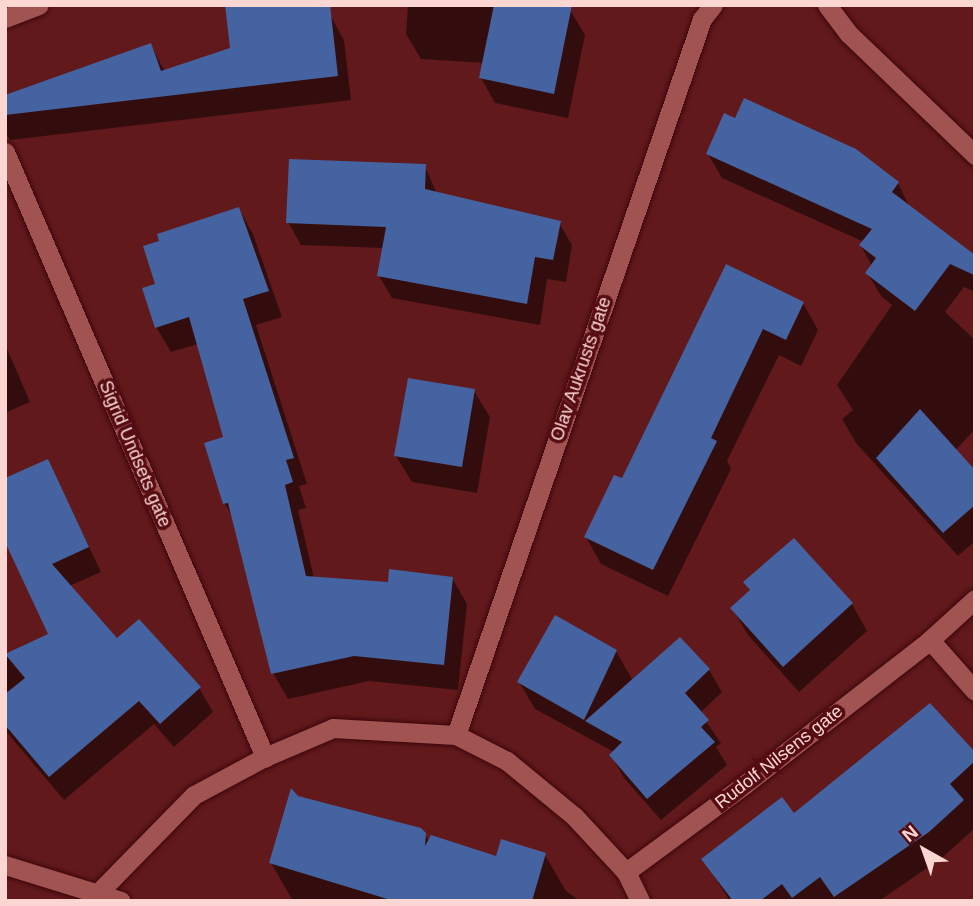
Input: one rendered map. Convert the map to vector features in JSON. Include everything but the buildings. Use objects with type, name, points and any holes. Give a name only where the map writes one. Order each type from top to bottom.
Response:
[{"type":"street","points":[[5,18],[39,5]]},
{"type":"street","name":"Olav Aukrusts gate","points":[[456,735],[702,19],[713,5]]},
{"type":"street","points":[[827,5],[849,34],[975,155]]},
{"type":"street","name":"Sigrid Undsets gate","points":[[5,152],[265,757]]},
{"type":"street","name":"Rudolf Nilsens gate","points":[[626,872],[930,640],[975,599]]},
{"type":"street","points":[[930,640],[975,691]]},
{"type":"street","points":[[97,894],[194,795],[265,757],[333,728],[456,735],[507,761],[574,816],[626,872],[640,901]]},
{"type":"street","points":[[5,864],[121,901]]}]
